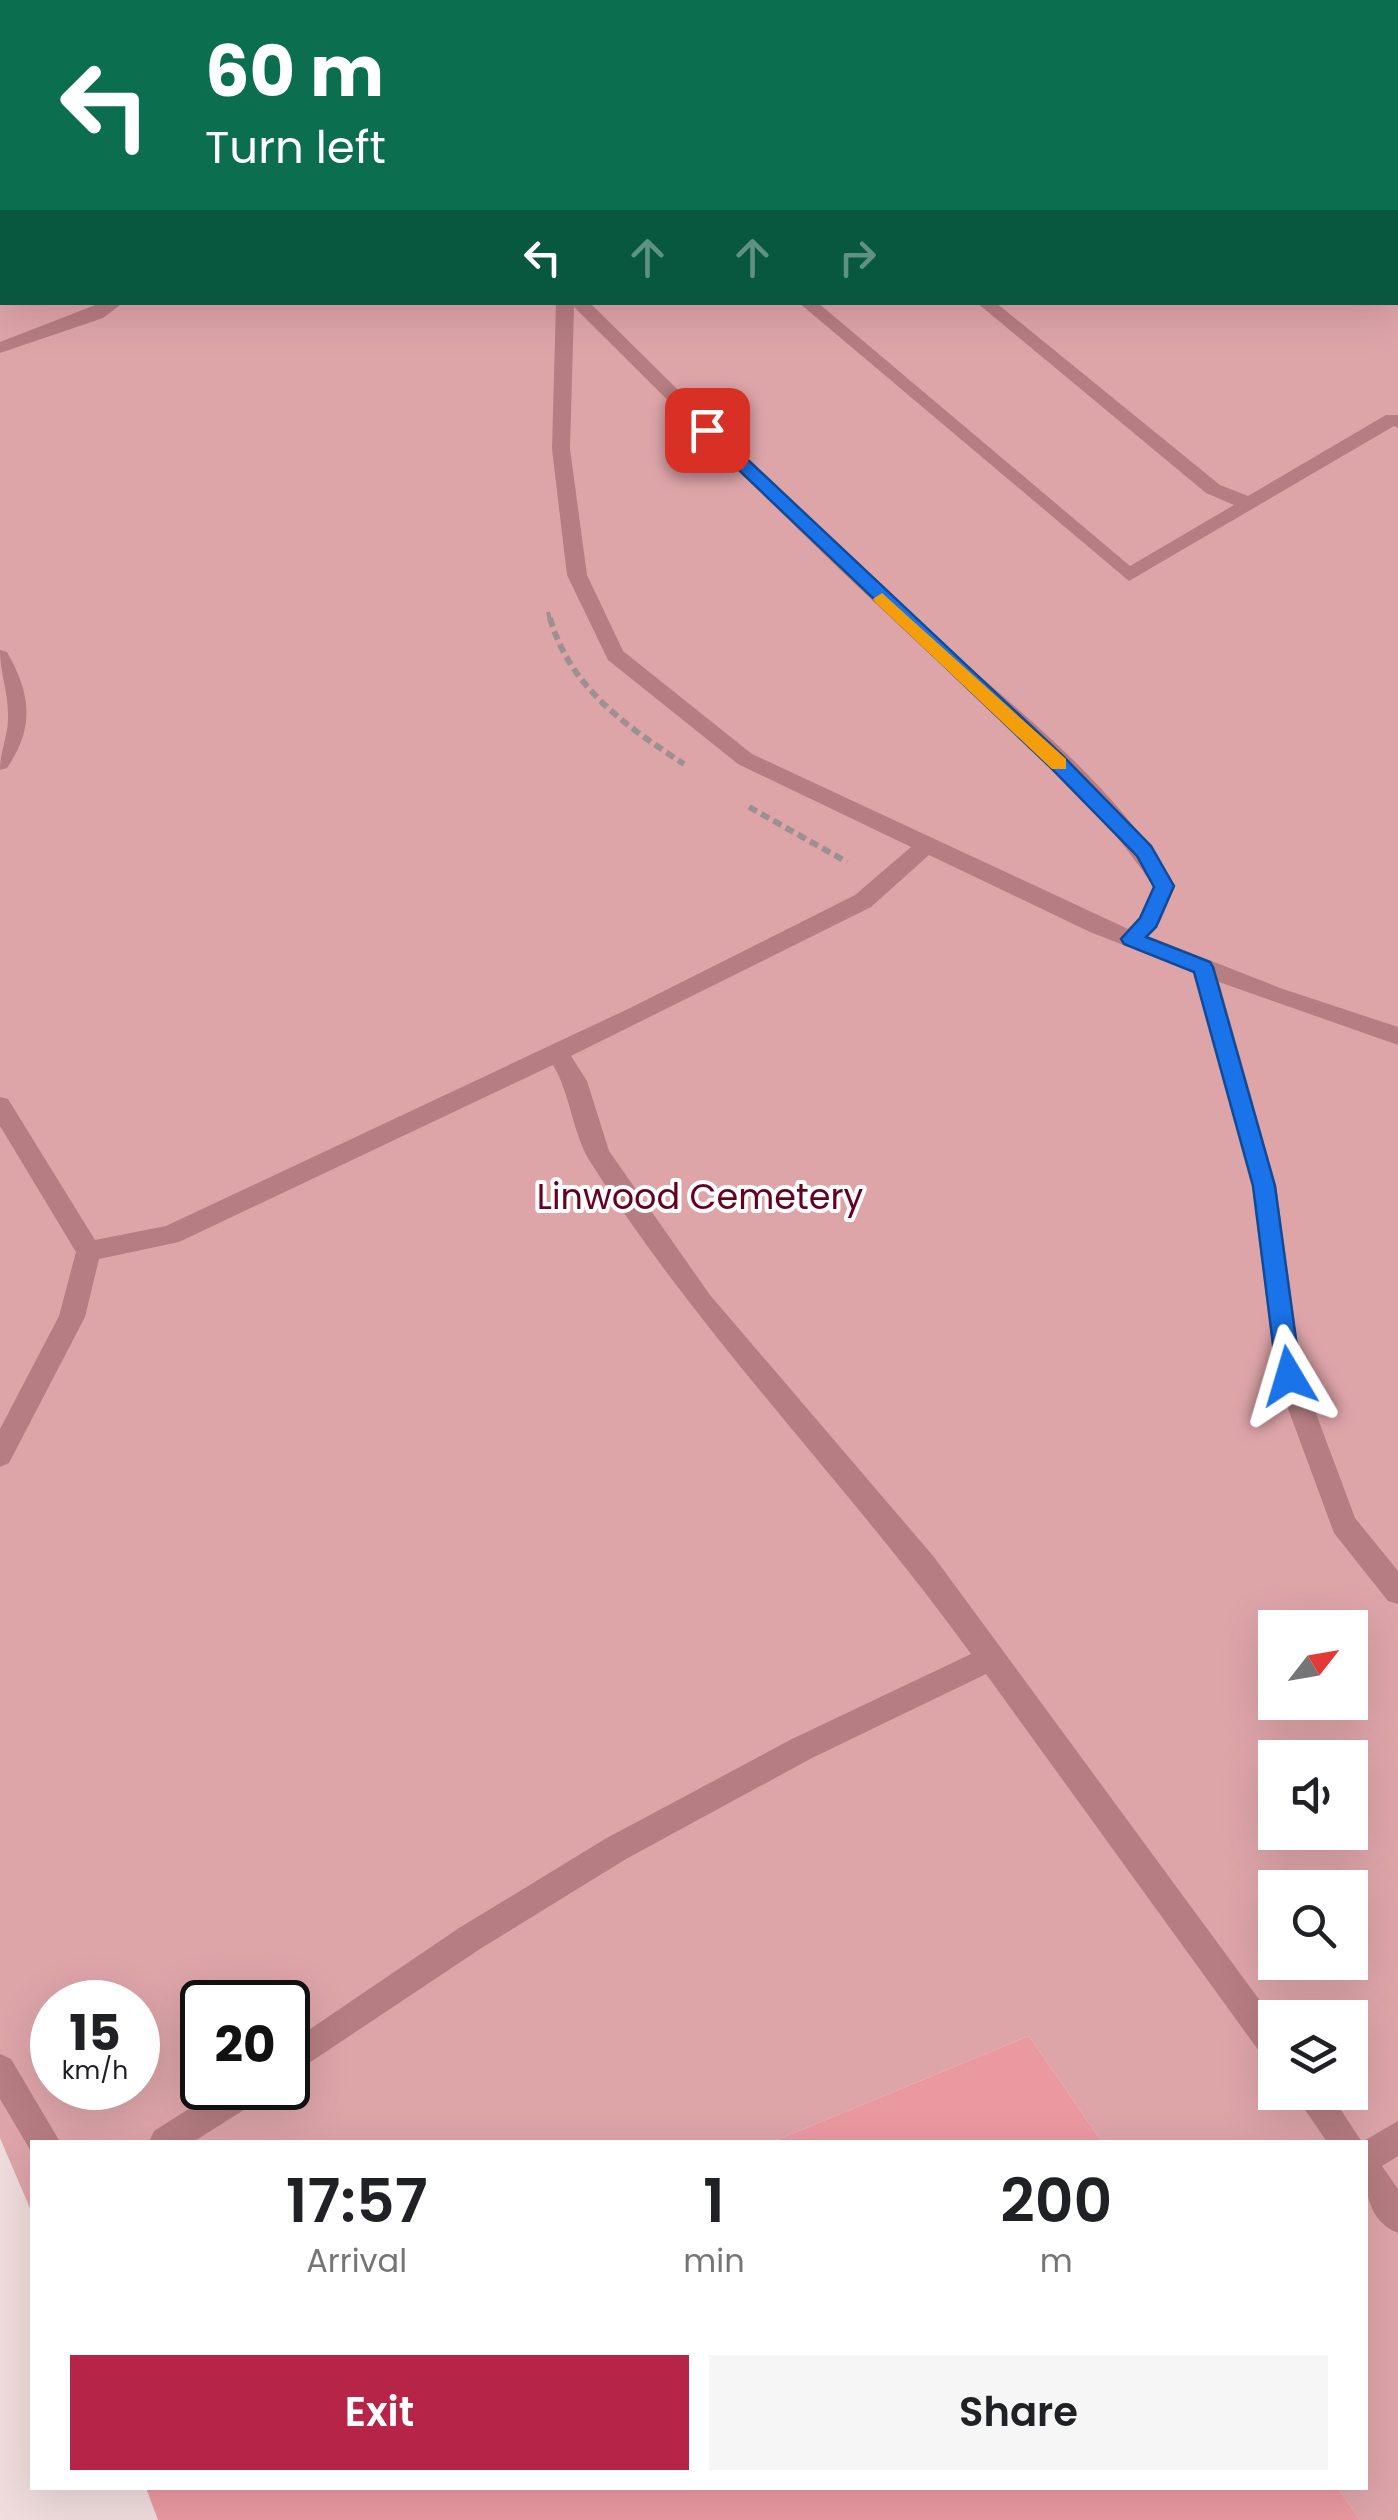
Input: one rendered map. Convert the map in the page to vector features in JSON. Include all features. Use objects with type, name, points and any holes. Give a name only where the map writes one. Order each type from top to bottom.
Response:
[{"type":"lane","points":[[0,348],[111,305]]},
{"type":"lane","points":[[565,305],[561,450],[578,575],[615,655],[744,759],[1131,939],[1398,1036]]},
{"type":"lane","points":[[581,305],[756,480],[1055,760],[1144,852],[1164,886],[1148,922],[1131,939]]},
{"type":"lane","points":[[810,305],[1129,574],[1393,418],[1398,422]]},
{"type":"lane","points":[[988,305],[1213,489],[1250,504]]},
{"type":"lane","points":[[0,656],[19,695],[16,742],[0,763]]},
{"type":"lane","points":[[88,1251],[170,1235],[557,1052],[863,901],[926,846]]},
{"type":"lane","points":[[1203,967],[1264,1186],[1289,1376],[1344,1525],[1398,1592]]},
{"type":"lane","points":[[557,1052],[575,1081],[598,1154],[701,1302],[924,1566],[1258,2024]]},
{"type":"lane","points":[[0,1106],[88,1251],[72,1317],[0,1455]]},
{"type":"lane","points":[[310,2047],[497,1921],[696,1806],[882,1708],[992,1658]]},
{"type":"lane","points":[[0,2070],[43,2140]]},
{"type":"lane","points":[[168,2140],[215,2110]]},
{"type":"lane","points":[[1322,2110],[1345,2140]]},
{"type":"lane","points":[[1368,2158],[1398,2136]]},
{"type":"lane","points":[[1368,2172],[1398,2217]]},
{"type":"green space","name":"Linwood Cemetery","points":[[0,305],[1398,305],[1398,2520],[1360,2520],[1339,2490],[1368,2490],[1368,2140],[1101,2140],[1029,2036],[777,2140],[30,2140],[30,2208],[0,2138]]},
{"type":"shaded area","points":[[1029,2036],[1101,2140],[777,2140]]},
{"type":"shaded area","points":[[147,2490],[1339,2490],[1360,2520],[158,2520]]},
{"type":"slow traffic","points":[[882,599],[1059,764]]},
{"type":"route","points":[[707,430],[1055,760],[1144,852],[1164,886],[1148,922],[1131,939],[1203,967],[1264,1186],[1289,1376]]}]
